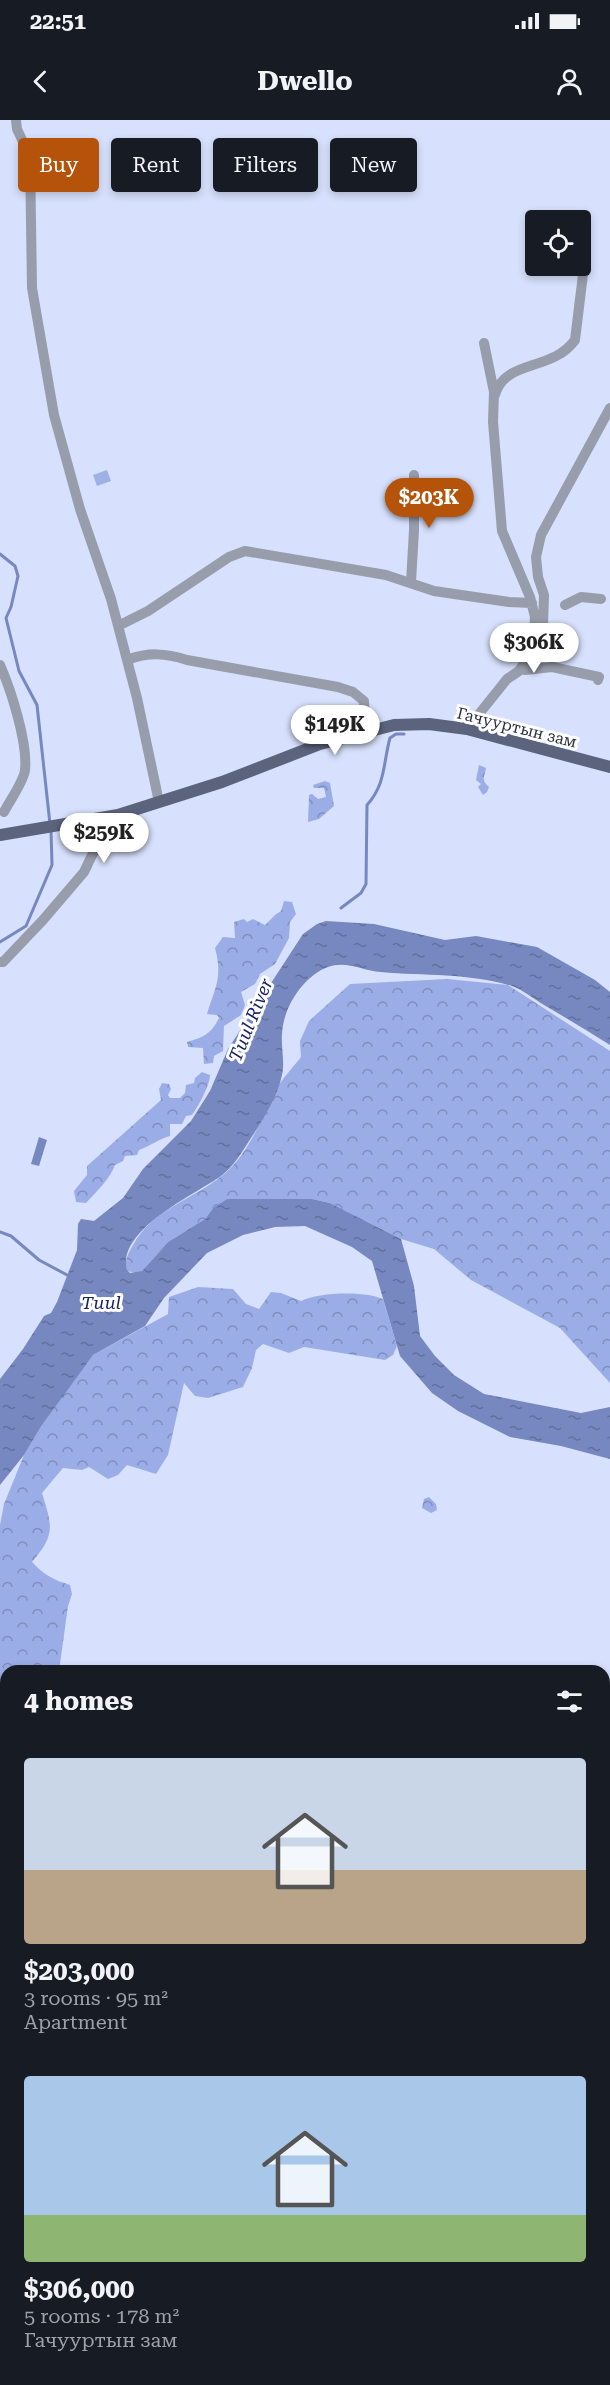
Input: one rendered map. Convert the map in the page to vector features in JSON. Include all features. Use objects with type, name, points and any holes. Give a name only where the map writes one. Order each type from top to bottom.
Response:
[{"type":"main road","name":"Гачууртын зам","points":[[0,835],[118,815],[222,782],[320,744],[394,725],[429,724],[467,729],[610,767]]},
{"type":"street","points":[[16,120],[17,129],[30,157],[32,288],[54,415],[80,509],[111,599],[137,698],[159,802]]},
{"type":"street","points":[[494,397],[497,387],[506,376],[517,370],[549,361],[576,340],[583,276]]},
{"type":"street","points":[[484,343],[494,397],[493,422],[502,531],[532,603],[535,617],[533,643],[524,670]]},
{"type":"street","points":[[524,670],[543,624],[544,595],[538,577],[536,557],[541,535],[610,408]]},
{"type":"street","points":[[411,582],[414,475]]},
{"type":"street","points":[[118,626],[148,611],[229,557],[245,551],[386,574],[434,591],[509,602],[532,603]]},
{"type":"street","points":[[565,604],[581,597],[601,599]]},
{"type":"street","points":[[127,660],[151,653],[165,654],[338,687],[353,692],[364,701],[366,733]]},
{"type":"street","points":[[0,665],[10,689],[24,750],[26,772],[4,812]]},
{"type":"street","points":[[467,729],[507,679],[524,670],[552,667],[599,677],[598,680]]},
{"type":"street","points":[[0,962],[3,962],[43,920],[84,872],[94,851],[98,818]]},
{"type":"green space","points":[[479,765],[486,768],[484,780],[489,787],[483,795],[478,787],[481,784],[476,780]]},
{"type":"green space","points":[[325,781],[330,783],[334,806],[319,819],[308,822],[309,795],[312,794],[318,799],[326,797],[324,788],[314,788],[313,785]]},
{"type":"green space","points":[[284,901],[292,902],[296,914],[290,922],[289,938],[275,964],[260,974],[255,984],[241,992],[245,1005],[241,1015],[224,1026],[223,1051],[214,1056],[213,1063],[204,1064],[203,1048],[188,1047],[187,1042],[206,1034],[219,1018],[217,1015],[207,1014],[218,975],[215,948],[223,937],[235,938],[234,922],[244,919],[247,922],[253,919],[265,925],[281,911]]},
{"type":"green space","points":[[447,979],[508,985],[610,1051],[610,1383],[560,1328],[471,1280],[434,1249],[401,1239],[330,1203],[312,1199],[227,1199],[214,1207],[205,1219],[168,1242],[142,1271],[136,1273],[127,1271],[126,1260],[130,1251],[151,1222],[211,1184],[232,1167],[240,1157],[254,1136],[278,1086],[301,1057],[300,1041],[309,1021],[350,984]]},
{"type":"green space","points":[[202,1072],[210,1075],[203,1096],[192,1115],[186,1116],[182,1124],[170,1124],[170,1136],[139,1150],[137,1155],[125,1156],[123,1161],[115,1165],[106,1180],[86,1203],[76,1202],[74,1191],[87,1175],[87,1166],[161,1100],[159,1089],[162,1083],[169,1084],[170,1098],[180,1098],[185,1093],[186,1085],[194,1083],[195,1078]]},
{"type":"green space","points":[[198,1287],[233,1289],[246,1304],[259,1309],[271,1292],[281,1293],[301,1301],[330,1294],[375,1296],[383,1299],[397,1346],[393,1355],[385,1360],[304,1347],[289,1353],[263,1344],[256,1350],[252,1368],[243,1387],[208,1398],[195,1396],[184,1383],[168,1455],[156,1474],[127,1465],[118,1475],[108,1479],[89,1467],[82,1470],[63,1468],[42,1493],[50,1529],[45,1544],[32,1562],[50,1577],[70,1585],[72,1594],[68,1606],[60,1665],[0,1665],[0,1525],[4,1504],[24,1455],[42,1425],[93,1355],[168,1314],[169,1297]]},
{"type":"green space","points":[[429,1497],[436,1504],[437,1510],[431,1513],[422,1508],[424,1499]]},
{"type":"shaded area","points":[[107,470],[111,481],[97,486],[93,475]]},
{"type":"water","name":"Tuul","points":[[326,921],[374,924],[445,940],[476,936],[537,947],[595,980],[610,992],[610,1045],[512,986],[480,979],[381,972],[348,965],[335,965],[319,971],[303,985],[290,1004],[283,1024],[283,1070],[279,1085],[265,1115],[240,1155],[221,1176],[177,1203],[145,1227],[127,1255],[127,1270],[130,1273],[142,1271],[168,1242],[205,1219],[214,1207],[227,1199],[312,1199],[330,1203],[401,1239],[414,1286],[420,1336],[435,1356],[454,1375],[484,1394],[581,1413],[610,1407],[610,1459],[561,1446],[510,1437],[458,1411],[432,1393],[400,1356],[372,1261],[352,1247],[305,1226],[275,1227],[243,1235],[207,1253],[164,1298],[145,1326],[93,1355],[42,1425],[24,1455],[0,1485],[0,1379],[44,1316],[51,1313],[57,1302],[77,1250],[78,1224],[81,1219],[94,1221],[123,1198],[143,1169],[191,1121],[210,1091],[228,1049],[303,934],[317,924]]},
{"type":"water","points":[[39,1137],[47,1140],[39,1166],[31,1164]]},
{"type":"waterway","points":[[0,554],[15,566],[18,576],[6,618],[19,671],[37,705],[50,824]]},
{"type":"waterway","points":[[341,908],[361,893],[366,884],[367,805],[381,781],[390,738],[396,734],[404,734]]},
{"type":"waterway","points":[[0,942],[26,926],[52,865],[51,831]]},
{"type":"waterway","points":[[0,1232],[11,1236],[39,1260],[69,1276]]},
{"type":"water label","name":"Tuul River","points":[[251,1020]]}]
